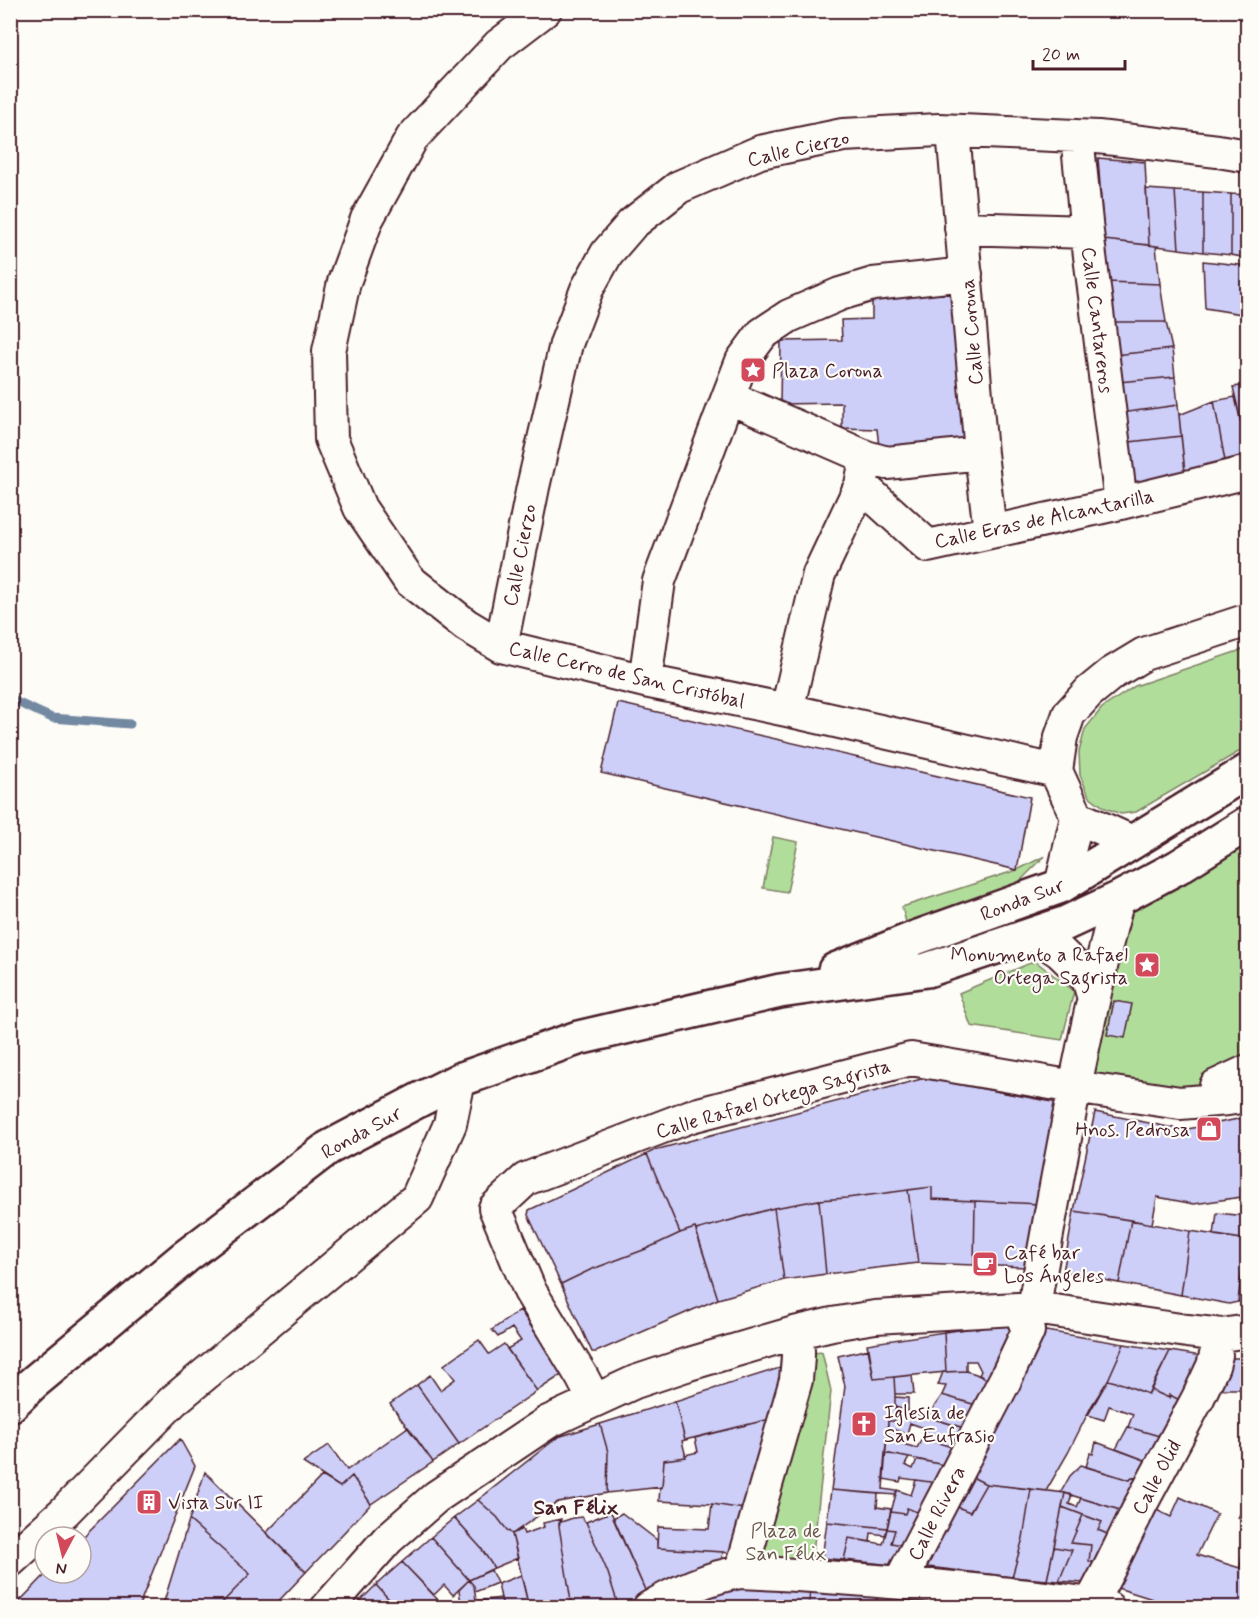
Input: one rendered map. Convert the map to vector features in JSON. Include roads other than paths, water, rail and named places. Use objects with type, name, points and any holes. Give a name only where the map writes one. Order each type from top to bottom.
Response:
[{"type":"main road","name":"Ronda Sur","points":[[780,991],[918,937],[1061,886],[1248,771]]},
{"type":"main road","name":"Ronda Sur","points":[[10,1405],[33,1383],[185,1257],[328,1148],[459,1080],[578,1038],[780,991],[927,970],[1064,924],[1178,867],[1248,823]]},
{"type":"street","name":"Calle Cerro de San Cristóbal","points":[[545,10],[499,45],[412,138],[367,219],[344,282],[328,351],[331,439],[360,508],[409,580],[466,625],[501,645],[645,681],[787,710],[1056,771]]},
{"type":"street","name":"Calle Cierzo","points":[[501,645],[533,487],[566,345],[587,290],[607,253],[632,224],[679,187],[760,152],[843,135],[939,130],[1098,137],[1248,156]]},
{"type":"street","name":"Calle Corona","points":[[953,131],[990,532]]},
{"type":"street","name":"Calle Cantareros","points":[[1077,136],[1121,503]]},
{"type":"street","points":[[961,228],[1087,232]]},
{"type":"street","points":[[645,681],[659,581],[742,360],[762,334],[789,316],[840,294],[873,284],[966,274]]},
{"type":"street","points":[[728,398],[863,471],[887,463],[981,453]]},
{"type":"street","points":[[787,710],[819,574],[863,471]]},
{"type":"street","name":"Calle Eras de Alcantarilla","points":[[863,471],[928,546],[1248,472]]},
{"type":"street","points":[[1061,886],[1077,817],[1056,771],[1061,737],[1069,714],[1089,692],[1111,674],[1144,654],[1248,620]]},
{"type":"street","points":[[1077,817],[1132,842]]},
{"type":"street","name":"Calle Rivera","points":[[903,1576],[1028,1331],[1093,995],[1118,899]]},
{"type":"street","points":[[1034,934],[1060,952],[1088,979],[1093,995]]},
{"type":"street","name":"Calle Rafael Ortega Sagrista","points":[[594,1400],[531,1291],[495,1208],[526,1179],[691,1116],[911,1059],[1180,1103],[1248,1096]]},
{"type":"street","points":[[1214,1100],[1216,1086],[1248,1071]]},
{"type":"street","points":[[10,1561],[64,1512],[173,1401],[417,1198],[450,1124],[459,1080]]},
{"type":"street","points":[[327,1608],[388,1539],[436,1497],[548,1422],[635,1382],[689,1364],[794,1333],[875,1317],[1030,1314],[1222,1335],[1248,1331]]},
{"type":"street","points":[[741,1572],[796,1380],[798,1353],[794,1333]]},
{"type":"street","name":"Calle Olid","points":[[1100,1603],[1110,1567],[1198,1398],[1216,1355]]},
{"type":"street","points":[[649,1608],[672,1594],[741,1572],[909,1583],[1100,1603]]},
{"type":"waterway","points":[[10,699],[52,718],[130,724]]},
{"type":"place","name":"Plaza Corona","points":[[753,370]]},
{"type":"place","name":"Monumento a Rafael Ortega Sagrista","points":[[1147,965]]},
{"type":"place","name":"Hnos. Pedrosa","points":[[1209,1129]]},
{"type":"place","name":"Café bar Los Ángeles","points":[[985,1264]]},
{"type":"place","name":"Iglesia de San Eufrasio","points":[[864,1424]]},
{"type":"place","name":"Vista Sur II","points":[[149,1502]]},
{"type":"district","name":"San Félix","points":[[576,1507]]},
{"type":"park label","name":"Plaza de San Félix","points":[[786,1542]]}]
